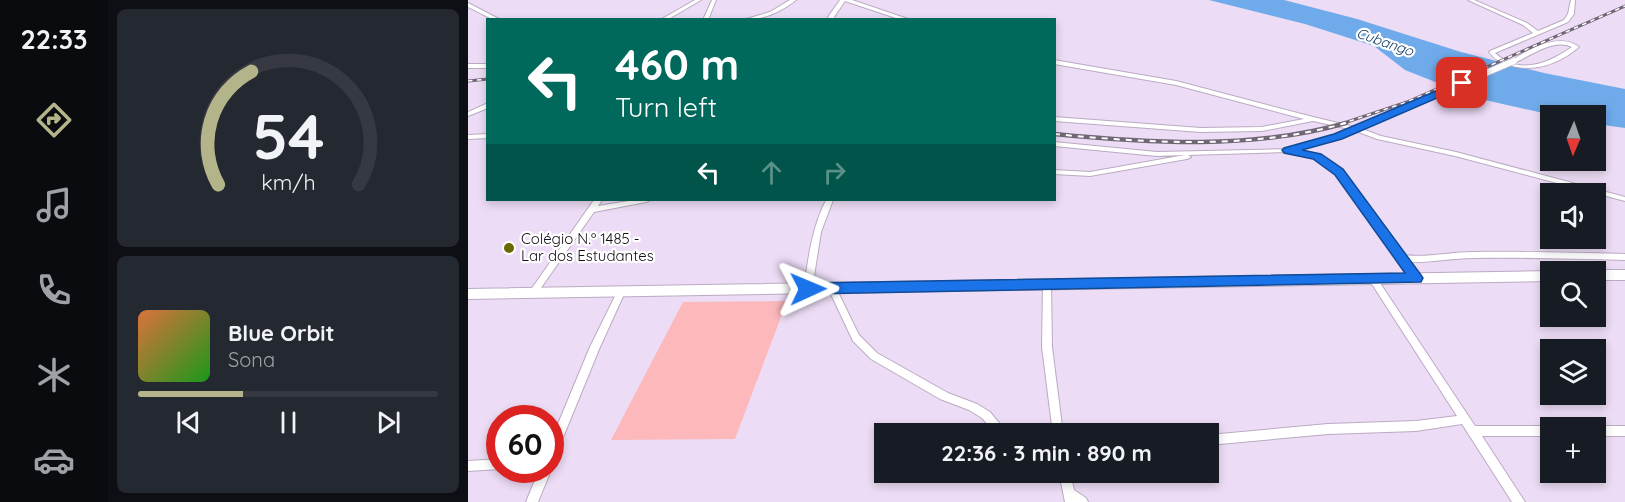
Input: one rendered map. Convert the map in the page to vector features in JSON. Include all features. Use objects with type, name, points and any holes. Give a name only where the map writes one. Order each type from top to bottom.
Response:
[{"type":"main road","points":[[1606,275],[1625,275]]},
{"type":"main road","points":[[468,294],[1540,276]]},
{"type":"street","points":[[666,18],[699,0]]},
{"type":"street","points":[[706,18],[714,0]]},
{"type":"street","points":[[753,18],[772,13],[794,0]]},
{"type":"street","points":[[832,18],[845,0],[903,18]]},
{"type":"street","points":[[1470,0],[1525,24],[1536,32]]},
{"type":"street","points":[[1056,144],[1157,154],[1199,154],[1288,150],[1338,137],[1444,91],[1514,62],[1552,45],[1569,43],[1576,47],[1540,68],[1512,64],[1493,54],[1499,48],[1566,21],[1571,14],[1573,0]]},
{"type":"street","points":[[468,5],[495,18]]},
{"type":"street","points":[[1056,62],[1176,83],[1356,129],[1379,138],[1456,154],[1625,199]]},
{"type":"street","points":[[468,66],[486,66]]},
{"type":"street","points":[[468,114],[486,106]]},
{"type":"street","points":[[1056,119],[1149,128],[1201,130],[1262,129],[1313,119]]},
{"type":"street","points":[[468,137],[486,136]]},
{"type":"street","points":[[1288,150],[1316,157],[1339,172],[1416,278]]},
{"type":"street","points":[[1056,172],[1090,174],[1199,154]]},
{"type":"street","points":[[533,293],[597,201]]},
{"type":"street","points":[[591,210],[640,201]]},
{"type":"street","points":[[808,289],[814,248],[823,212],[828,201]]},
{"type":"street","points":[[1403,258],[1423,261],[1443,255],[1510,254],[1625,257]]},
{"type":"street","points":[[1373,279],[1519,502]]},
{"type":"street","points":[[1047,284],[1047,347],[1057,423]]},
{"type":"street","points":[[832,288],[856,338],[874,356],[944,396],[973,407],[986,415],[993,423]]},
{"type":"street","points":[[564,423],[599,338],[621,292]]},
{"type":"street","points":[[1219,439],[1328,429],[1416,426],[1466,419]]},
{"type":"street","points":[[1473,431],[1540,431]]},
{"type":"street","points":[[1606,431],[1625,432]]},
{"type":"street","points":[[468,466],[486,465]]},
{"type":"street","points":[[532,502],[540,483]]},
{"type":"street","points":[[1067,483],[1071,498],[1082,502]]},
{"type":"shaded area","points":[[787,301],[735,439],[611,440],[683,302]]},
{"type":"water","name":"Cubango","points":[[1209,0],[1284,0],[1357,19],[1461,52],[1544,73],[1625,89],[1625,128],[1606,125],[1606,105],[1540,105],[1540,112],[1476,98],[1405,70],[1374,46],[1305,24]]},
{"type":"railway","points":[[1341,124],[1407,102],[1625,6]]},
{"type":"railway","points":[[468,81],[486,79]]},
{"type":"railway","points":[[1056,134],[1164,142],[1238,141],[1310,132],[1346,123]]},
{"type":"place","name":"Colégio N.º 1485 - Lar dos Estudantes","points":[[509,248]]},
{"type":"route","points":[[808,289],[1416,278],[1339,172],[1316,157],[1288,150],[1338,137],[1462,83]]}]
